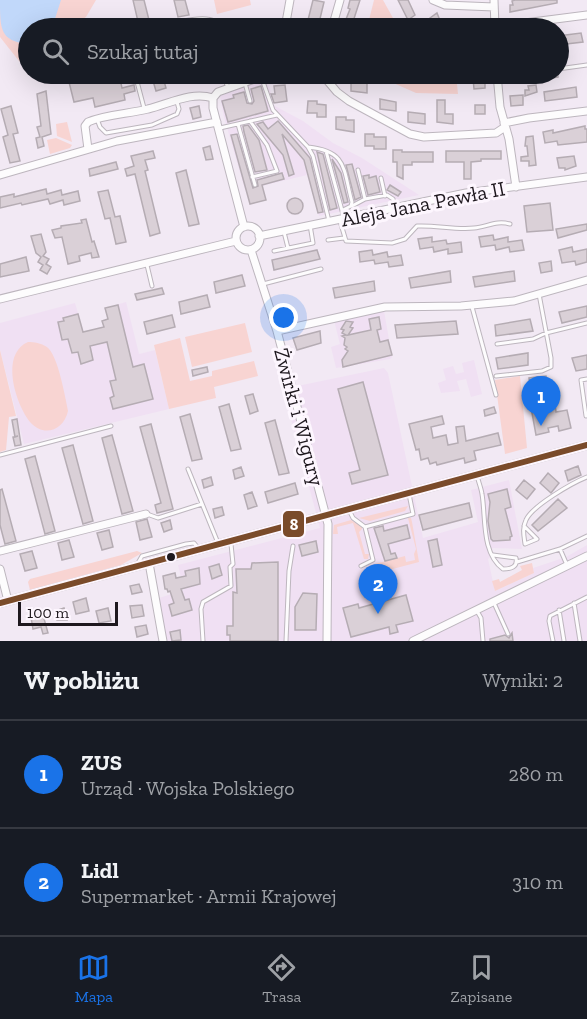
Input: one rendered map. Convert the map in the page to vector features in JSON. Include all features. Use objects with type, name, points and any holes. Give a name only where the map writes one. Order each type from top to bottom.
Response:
[{"type":"street","points":[[287,18],[290,0]]},
{"type":"street","points":[[335,18],[340,0]]},
{"type":"street","points":[[433,0],[445,5],[494,4]]},
{"type":"street","points":[[569,18],[587,16]]},
{"type":"street","points":[[332,84],[337,92],[349,101],[410,134],[424,137],[496,133],[505,125],[519,120],[587,111]]},
{"type":"street","points":[[499,84],[516,187]]},
{"type":"street","points":[[236,85],[218,92],[212,103],[244,227]]},
{"type":"street","points":[[88,149],[85,126],[87,123],[144,110],[176,99],[199,96],[213,98]]},
{"type":"street","points":[[0,175],[133,138],[218,125]]},
{"type":"street","name":"Aleja Jana Pawła II","points":[[260,236],[466,193],[587,177]]},
{"type":"street","points":[[244,227],[255,229],[260,236],[258,244],[251,250],[243,249],[236,241],[238,231],[244,227]]},
{"type":"street","points":[[0,299],[236,241]]},
{"type":"street","name":"Żwirki i Wigury","points":[[251,250],[277,331],[328,524],[327,641]]},
{"type":"street","points":[[277,331],[385,307],[472,305],[514,301],[587,280]]},
{"type":"street","points":[[0,569],[4,602],[587,445]]},
{"type":"street","points":[[0,551],[146,514]]},
{"type":"street","points":[[413,641],[587,556]]},
{"type":"street","points":[[149,563],[163,641]]},
{"type":"lane","points":[[569,67],[587,65]]},
{"type":"lane","points":[[138,84],[144,110]]},
{"type":"lane","points":[[226,84],[228,88]]},
{"type":"lane","points":[[245,84],[250,101]]},
{"type":"lane","points":[[262,84],[269,103],[277,115],[308,147],[313,156],[329,221]]},
{"type":"lane","points":[[97,119],[100,127],[106,133],[152,125],[177,114],[179,109],[176,99]]},
{"type":"lane","points":[[218,125],[238,124],[277,115]]},
{"type":"lane","points":[[250,121],[267,145],[277,171],[252,177]]},
{"type":"lane","points":[[238,124],[255,185]]},
{"type":"lane","points":[[308,147],[339,157],[351,206]]},
{"type":"lane","points":[[326,151],[343,210],[342,219],[346,241],[392,243],[405,239],[417,226],[475,228],[490,223],[510,224]]},
{"type":"lane","points":[[358,170],[365,200]]},
{"type":"lane","points":[[381,178],[385,196]]},
{"type":"lane","points":[[343,210],[365,200],[385,196],[393,199],[395,208]]},
{"type":"lane","points":[[274,251],[313,243],[310,225]]},
{"type":"lane","points":[[284,231],[288,248]]},
{"type":"lane","points":[[328,240],[344,238]]},
{"type":"lane","points":[[147,263],[152,286]]},
{"type":"lane","points":[[263,284],[321,269]]},
{"type":"lane","points":[[496,376],[542,371],[550,367],[551,358],[539,294]]},
{"type":"lane","points":[[472,305],[496,395]]},
{"type":"lane","points":[[497,344],[533,339],[546,333],[587,323]]},
{"type":"lane","points":[[586,416],[581,380],[587,379]]},
{"type":"lane","points":[[0,455],[111,426]]},
{"type":"lane","points":[[188,469],[218,545]]},
{"type":"lane","points":[[477,475],[482,494],[485,536],[493,555],[503,569],[510,569],[517,562],[560,549],[587,536]]},
{"type":"lane","points":[[524,526],[537,539],[525,544],[524,526],[530,514],[570,484],[587,477]]},
{"type":"lane","points":[[365,526],[413,514],[409,494]]},
{"type":"lane","points":[[146,514],[158,518],[202,504]]},
{"type":"lane","points":[[349,510],[353,518],[365,526],[373,560],[361,566]]},
{"type":"lane","points":[[203,641],[201,609],[203,602],[231,586],[230,567],[233,564],[233,558],[230,542]]},
{"type":"lane","points":[[137,566],[142,556],[171,548],[194,543],[200,549]]},
{"type":"lane","points":[[286,641],[289,571],[293,546]]},
{"type":"lane","points":[[560,549],[568,566]]},
{"type":"lane","points":[[493,555],[513,556],[517,562]]},
{"type":"lane","points":[[553,641],[549,618],[559,610],[587,597]]},
{"type":"lane","points":[[493,602],[508,634]]},
{"type":"lane","points":[[574,603],[580,641]]},
{"type":"lane","points":[[477,610],[481,618],[483,641]]},
{"type":"lane","points":[[559,610],[564,641]]},
{"type":"shaded area","points":[[0,0],[96,0],[84,18],[18,18],[18,60],[0,37]]},
{"type":"shaded area","points":[[214,0],[250,0],[251,5],[217,14]]},
{"type":"shaded area","points":[[374,0],[383,0],[393,18],[370,18]]},
{"type":"shaded area","points":[[250,84],[268,84],[273,105],[303,121],[333,143],[362,158],[419,195],[319,216],[307,175],[245,190],[220,96]]},
{"type":"shaded area","points":[[396,84],[457,84],[458,94],[416,93]]},
{"type":"shaded area","points":[[67,122],[72,142],[57,136],[56,124]]},
{"type":"shaded area","points":[[56,138],[72,145],[70,148],[50,154],[47,140]]},
{"type":"shaded area","points":[[126,302],[139,354],[155,350],[169,409],[24,444],[0,350],[0,323],[75,303],[83,330],[80,331],[81,333],[104,327],[103,321],[108,319],[106,308]]},
{"type":"shaded area","points":[[384,311],[392,357],[336,368],[331,347],[340,344],[334,320]]},
{"type":"shaded area","points":[[245,323],[252,352],[192,367],[185,337]]},
{"type":"shaded area","points":[[180,338],[190,381],[212,376],[212,371],[254,361],[258,376],[214,387],[216,398],[169,409],[154,345]]},
{"type":"shaded area","points":[[28,342],[38,343],[51,351],[60,377],[68,411],[66,418],[53,430],[41,430],[30,422],[15,392],[12,368],[14,357],[19,348]]},
{"type":"shaded area","points":[[0,350],[16,416],[9,417],[6,450],[0,452]]},
{"type":"shaded area","points":[[474,360],[482,394],[471,397],[466,379],[457,381],[460,391],[441,393],[438,383],[446,380],[443,369],[453,366],[456,374],[464,372],[462,363]]},
{"type":"shaded area","points":[[384,368],[388,373],[423,538],[478,522],[471,490],[509,480],[522,549],[493,548],[489,551],[492,556],[488,559],[495,591],[534,573],[533,568],[566,557],[587,545],[587,641],[167,641],[159,598],[184,590],[178,565],[320,528],[283,389]]},
{"type":"shaded area","points":[[520,376],[527,448],[505,454],[495,380]]},
{"type":"shaded area","points":[[408,506],[405,511],[370,521],[359,518]]},
{"type":"shaded area","points":[[408,518],[411,518],[412,522],[419,562],[368,574],[367,570],[375,564],[405,556],[406,562],[415,560],[416,549]]},
{"type":"shaded area","points":[[351,520],[362,527],[359,532],[365,554],[369,554],[368,559],[364,559],[353,523],[337,527],[338,534],[333,534],[334,525]]},
{"type":"shaded area","points":[[137,551],[142,553],[121,565],[30,590],[28,582],[30,579]]},
{"type":"shaded area","points":[[532,563],[534,573],[495,591],[492,581],[499,579],[500,582],[522,570],[520,566]]},
{"type":"water","points":[[0,0],[61,0],[55,18],[18,18],[18,42],[7,36],[0,19]]},
{"type":"building","points":[[133,0],[144,0],[148,18],[137,18]]},
{"type":"building","points":[[174,0],[185,0],[189,15],[178,17]]},
{"type":"building","points":[[313,0],[324,2],[320,18],[308,18]]},
{"type":"building","points":[[350,0],[360,0],[354,18],[346,18],[350,9],[348,8]]},
{"type":"building","points":[[398,0],[408,0],[415,15],[407,18]]},
{"type":"building","points":[[557,0],[557,3],[510,12],[510,5],[513,5],[512,1]]},
{"type":"building","points":[[581,33],[583,42],[569,44],[569,35]]},
{"type":"building","points":[[70,84],[121,84],[122,88],[134,85],[135,91],[124,94],[125,100],[95,107],[93,98],[74,102]]},
{"type":"building","points":[[154,84],[165,84],[166,88],[156,91]]},
{"type":"building","points":[[351,84],[367,84],[367,93],[351,91]]},
{"type":"building","points":[[474,84],[485,84],[485,88],[474,89]]},
{"type":"building","points":[[285,85],[287,101],[274,103],[271,94],[275,94],[274,86]]},
{"type":"building","points":[[536,85],[537,92],[525,96],[525,90],[529,90],[528,86]]},
{"type":"building","points":[[261,86],[268,111],[228,122],[222,101],[244,92],[247,103],[252,104],[254,101],[251,89]]},
{"type":"building","points":[[576,87],[577,97],[545,101],[544,92]]},
{"type":"building","points":[[46,91],[51,134],[42,137],[44,146],[38,148],[36,138],[40,137],[37,127],[41,126],[37,94]]},
{"type":"building","points":[[523,95],[523,105],[511,106],[510,96]]},
{"type":"building","points":[[380,99],[396,102],[396,111],[380,109]]},
{"type":"building","points":[[437,100],[445,100],[445,114],[453,114],[453,124],[437,122]]},
{"type":"building","points":[[308,101],[317,101],[317,104],[326,105],[326,117],[317,117],[317,113],[307,113]]},
{"type":"building","points":[[475,105],[485,105],[485,114],[475,114]]},
{"type":"building","points":[[11,106],[18,133],[13,134],[20,161],[10,163],[3,137],[8,135],[1,109]]},
{"type":"building","points":[[199,106],[201,117],[193,119],[190,108]]},
{"type":"building","points":[[408,112],[425,114],[425,124],[408,122]]},
{"type":"building","points":[[336,117],[354,120],[354,132],[336,129]]},
{"type":"building","points":[[278,121],[310,158],[323,212],[318,213],[304,160],[282,134],[294,174],[289,176],[283,155],[257,124],[263,122],[268,129]]},
{"type":"building","points":[[248,125],[259,140],[267,170],[255,172],[243,126]]},
{"type":"building","points":[[585,126],[587,142],[558,145],[557,141],[545,143],[543,132],[553,130],[553,133]]},
{"type":"building","points":[[237,134],[253,188],[258,186],[257,180],[282,173],[284,179],[262,185],[266,200],[250,204],[231,135]]},
{"type":"building","points":[[365,134],[386,137],[386,149],[365,146]]},
{"type":"building","points":[[533,136],[536,165],[529,166],[529,161],[521,161],[521,157],[528,156],[527,146],[525,146],[526,137]]},
{"type":"building","points":[[210,146],[213,159],[206,160],[203,148]]},
{"type":"building","points":[[393,150],[433,152],[433,162],[412,162],[412,165],[403,165],[403,179],[397,176],[397,162],[393,162]]},
{"type":"building","points":[[153,151],[155,158],[145,160],[148,170],[145,171],[160,233],[150,236],[135,174],[127,176],[125,169],[134,166],[131,156]]},
{"type":"building","points":[[446,151],[501,151],[501,159],[481,159],[481,161],[471,162],[471,179],[464,179],[464,162],[446,162]]},
{"type":"building","points":[[317,152],[323,154],[337,208],[330,210]]},
{"type":"building","points":[[574,156],[576,166],[565,170],[565,168],[559,168],[557,158]]},
{"type":"building","points":[[332,159],[341,173],[348,202],[344,203]]},
{"type":"building","points":[[116,162],[118,169],[90,176],[89,169]]},
{"type":"building","points":[[352,164],[361,197],[355,200],[346,165]]},
{"type":"building","points":[[186,170],[199,224],[189,226],[176,173]]},
{"type":"building","points":[[369,175],[369,178],[376,176],[380,192],[368,195],[363,176]]},
{"type":"building","points":[[390,185],[401,192],[398,196],[387,190]]},
{"type":"building","points":[[46,189],[47,194],[61,190],[62,195],[78,191],[80,201],[64,205],[63,200],[50,204],[48,199],[0,208],[0,197],[14,194],[14,197]]},
{"type":"building","points":[[108,190],[115,217],[120,216],[126,242],[116,244],[110,218],[105,219],[98,192]]},
{"type":"building","points":[[295,198],[303,206],[295,214],[287,206]]},
{"type":"building","points":[[550,203],[553,230],[527,232],[524,206]]},
{"type":"building","points":[[86,219],[99,257],[92,258],[91,253],[79,256],[80,261],[68,264],[62,237],[55,238],[52,230],[61,228],[61,226],[82,223],[81,220]]},
{"type":"building","points":[[587,224],[587,230],[558,238],[556,229]]},
{"type":"building","points":[[41,234],[46,252],[43,256],[49,259],[46,264],[51,267],[47,274],[40,270],[43,265],[38,262],[41,257],[36,253],[31,236]]},
{"type":"building","points":[[493,235],[494,240],[508,237],[508,242],[522,240],[524,250],[510,252],[509,247],[496,250],[495,245],[481,247],[479,237]]},
{"type":"building","points":[[432,237],[432,242],[446,240],[447,244],[461,242],[462,252],[448,254],[448,249],[434,252],[433,247],[420,249],[418,239]]},
{"type":"building","points":[[572,247],[573,252],[587,249],[587,262],[576,265],[575,261],[562,263],[559,250]]},
{"type":"building","points":[[317,250],[320,259],[274,270],[272,260]]},
{"type":"building","points":[[372,250],[373,255],[387,252],[388,257],[401,255],[403,265],[389,267],[388,262],[375,264],[374,260],[360,262],[359,252]]},
{"type":"building","points":[[26,257],[29,271],[0,277],[0,264]]},
{"type":"building","points":[[551,261],[552,271],[541,273],[539,263]]},
{"type":"building","points":[[450,271],[451,282],[411,288],[409,278]]},
{"type":"building","points":[[514,271],[515,281],[475,287],[473,277]]},
{"type":"building","points":[[242,275],[245,286],[216,293],[214,282]]},
{"type":"building","points":[[374,281],[375,291],[335,298],[333,288]]},
{"type":"building","points":[[162,288],[164,294],[137,300],[135,294]]},
{"type":"building","points":[[207,295],[210,307],[181,314],[179,302]]},
{"type":"building","points":[[118,305],[133,367],[144,364],[153,399],[113,409],[110,398],[114,396],[110,381],[116,380],[107,342],[90,346],[93,360],[81,364],[78,352],[72,353],[68,339],[62,340],[58,322],[64,321],[63,318],[78,314],[83,332],[104,327],[102,321],[108,319],[105,308]]},
{"type":"building","points":[[587,306],[587,317],[562,323],[559,312]]},
{"type":"building","points":[[172,315],[175,327],[147,334],[144,322]]},
{"type":"building","points":[[379,317],[381,329],[377,330],[380,342],[388,340],[392,355],[343,367],[342,360],[348,351],[344,345],[345,338],[342,336],[346,335],[341,329],[346,321],[353,322],[350,327],[353,328],[348,335],[371,330],[369,319]]},
{"type":"building","points":[[530,319],[533,331],[496,336],[495,325]]},
{"type":"building","points":[[456,321],[458,334],[397,338],[395,325]]},
{"type":"building","points":[[320,331],[321,343],[297,350],[293,338]]},
{"type":"building","points":[[528,353],[528,365],[498,369],[496,358]]},
{"type":"building","points":[[587,355],[587,369],[576,371],[572,358]]},
{"type":"building","points":[[207,367],[208,372],[193,376],[192,370]]},
{"type":"building","points":[[546,376],[548,386],[530,389],[529,378]]},
{"type":"building","points":[[363,382],[388,475],[352,484],[349,473],[360,470],[338,389]]},
{"type":"building","points":[[253,394],[258,411],[250,414],[245,396]]},
{"type":"building","points":[[543,399],[544,404],[555,403],[556,412],[567,410],[571,428],[559,431],[558,426],[548,428],[549,432],[536,435],[530,402]]},
{"type":"building","points":[[229,404],[241,449],[231,451],[219,407]]},
{"type":"building","points":[[494,407],[496,413],[485,416],[484,410]]},
{"type":"building","points":[[190,414],[202,459],[192,461],[180,417]]},
{"type":"building","points":[[442,416],[444,424],[431,427],[433,438],[446,435],[448,445],[458,443],[456,427],[464,426],[466,441],[498,433],[501,445],[474,451],[476,460],[465,463],[464,458],[437,465],[436,462],[430,464],[428,458],[421,460],[409,424]]},
{"type":"building","points":[[17,419],[21,445],[15,446],[13,437],[15,437],[12,420]]},
{"type":"building","points":[[275,420],[289,473],[279,475],[265,423]]},
{"type":"building","points":[[151,424],[173,509],[157,513],[155,505],[161,503],[140,427]]},
{"type":"building","points":[[112,435],[133,511],[122,514],[102,438]]},
{"type":"building","points":[[73,445],[93,521],[83,524],[62,448]]},
{"type":"building","points":[[35,456],[55,531],[45,534],[25,459]]},
{"type":"building","points":[[578,466],[581,475],[568,481],[565,471]]},
{"type":"building","points":[[241,467],[244,476],[235,479],[233,470]]},
{"type":"building","points":[[548,473],[559,483],[551,493],[540,483]]},
{"type":"building","points":[[211,477],[213,485],[204,488],[202,480]]},
{"type":"building","points":[[524,480],[535,489],[527,499],[516,490]]},
{"type":"building","points":[[295,483],[298,494],[268,503],[265,492]]},
{"type":"building","points":[[2,489],[16,541],[5,544],[0,525],[0,490]]},
{"type":"building","points":[[507,489],[511,507],[505,509],[512,536],[510,540],[493,541],[488,521],[490,502],[488,494]]},
{"type":"building","points":[[252,492],[257,506],[248,509],[244,495]]},
{"type":"building","points":[[558,499],[567,508],[538,531],[532,525]]},
{"type":"building","points":[[469,503],[472,517],[423,530],[419,515]]},
{"type":"building","points":[[222,507],[224,515],[215,518],[213,509]]},
{"type":"building","points":[[147,519],[152,537],[140,540],[136,522]]},
{"type":"building","points":[[170,520],[172,529],[164,532],[161,523]]},
{"type":"building","points":[[407,525],[410,538],[388,544],[391,554],[395,553],[397,558],[385,561],[374,528],[383,526],[384,531]]},
{"type":"building","points":[[109,530],[113,547],[102,550],[97,533]]},
{"type":"building","points":[[437,539],[442,565],[433,567],[428,541]]},
{"type":"building","points":[[69,540],[74,557],[62,560],[58,543]]},
{"type":"building","points":[[316,541],[318,552],[302,556],[299,545]]},
{"type":"building","points":[[32,551],[37,568],[25,571],[20,554]]},
{"type":"building","points":[[278,562],[278,641],[230,641],[227,626],[233,626],[233,592],[237,593],[236,569],[251,569],[252,563]]},
{"type":"building","points":[[219,564],[222,575],[212,579],[209,567]]},
{"type":"building","points":[[199,568],[200,584],[181,589],[185,600],[189,599],[192,610],[172,616],[169,605],[174,603],[170,591],[165,589],[163,576],[175,573],[176,578],[186,576],[185,571]]},
{"type":"building","points":[[139,584],[142,592],[132,594],[130,586]]},
{"type":"building","points":[[303,593],[317,594],[316,630],[295,630],[295,607]]},
{"type":"building","points":[[406,595],[413,621],[396,625],[398,632],[390,634],[389,627],[351,637],[343,608],[358,604],[359,608]]},
{"type":"building","points":[[86,598],[89,611],[76,614],[73,602]]},
{"type":"building","points":[[142,605],[144,616],[132,618],[130,606]]},
{"type":"building","points":[[64,608],[67,620],[57,620],[55,611]]},
{"type":"building","points":[[108,608],[111,621],[99,623],[96,611]]},
{"type":"building","points":[[43,615],[48,633],[43,634],[41,627],[33,629],[31,617]]},
{"type":"building","points":[[146,625],[148,634],[137,637],[135,627]]},
{"type":"building","points":[[180,630],[181,640],[172,641],[170,632]]},
{"type":"building","points":[[512,633],[513,641],[490,641],[490,639],[505,635],[509,638]]},
{"type":"transit line","name":"8","points":[[0,603],[587,445]]},
{"type":"place","name":"ZUS","points":[[541,426]]},
{"type":"place","name":"Lidl","points":[[378,614]]}]
